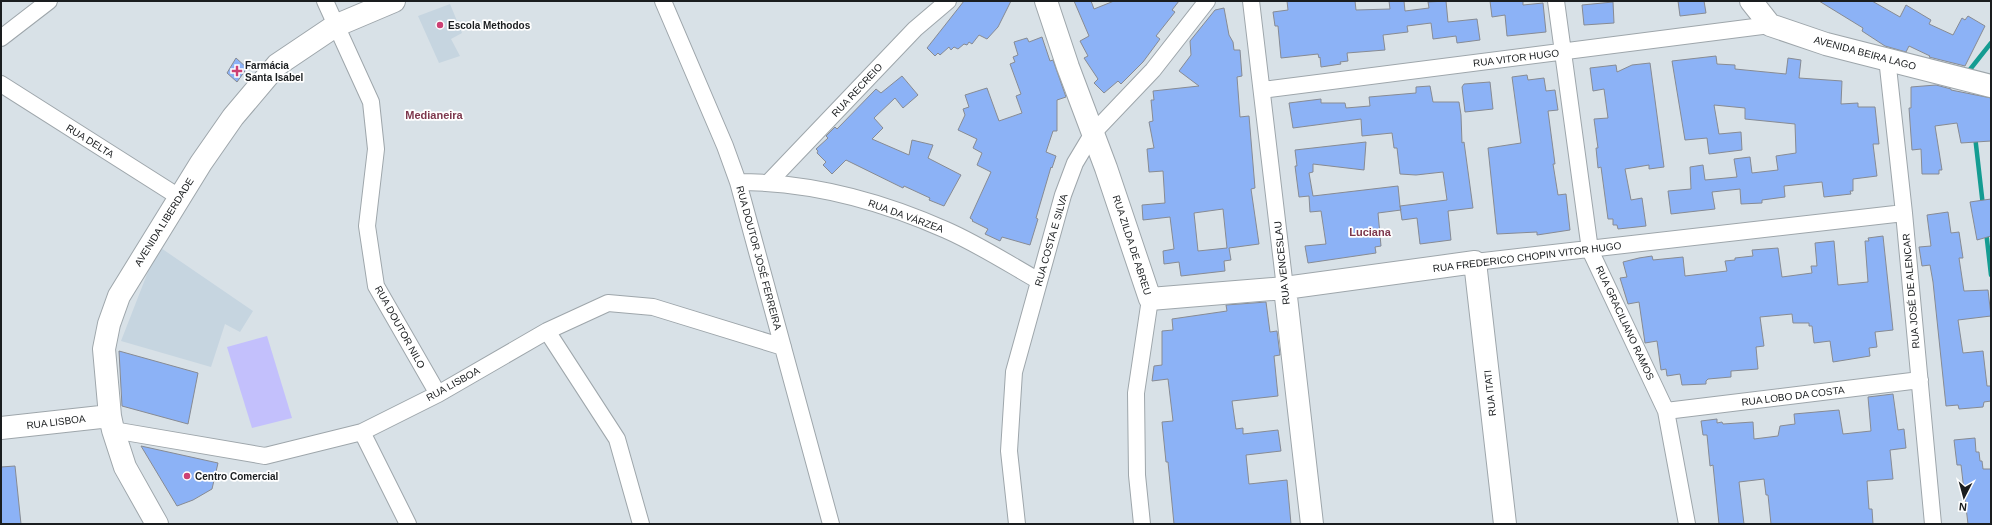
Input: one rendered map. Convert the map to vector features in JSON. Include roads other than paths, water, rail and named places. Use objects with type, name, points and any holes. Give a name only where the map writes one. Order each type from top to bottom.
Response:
[{"type":"street","points":[[1,38],[49,1]]},
{"type":"street","name":"RUA DOUTOR NILO","points":[[325,1],[335,26],[371,102],[376,149],[367,226],[376,286],[438,394]]},
{"type":"street","name":"AVENIDA LIBERDADE","points":[[157,524],[125,467],[111,423],[104,349],[108,324],[119,296],[179,197],[233,117],[277,65],[335,26],[394,1]]},
{"type":"street","name":"RUA DOUTOR JOSÉ FERREIRA","points":[[663,1],[725,146],[738,182],[831,524]]},
{"type":"street","name":"RUA RECREIO","points":[[769,182],[915,28],[948,1]]},
{"type":"street","name":"RUA ZILDA DE ABREU","points":[[1046,1],[1106,168],[1150,299],[1136,393],[1137,475],[1142,524]]},
{"type":"street","name":"RUA COSTA E SILVA","points":[[1017,524],[1009,451],[1014,372],[1063,195],[1075,163],[1093,133],[1153,70],[1207,1]]},
{"type":"street","name":"RUA VENCESLAU","points":[[1251,1],[1312,524]]},
{"type":"street","name":"RUA GRACILIANO RAMOS","points":[[1556,1],[1590,250],[1666,411],[1687,524]]},
{"type":"street","points":[[1751,1],[1770,25]]},
{"type":"street","name":"RUA VITOR HUGO","points":[[1262,90],[1770,25]]},
{"type":"street","name":"AVENIDA BEIRA LAGO","points":[[1770,25],[1826,44],[1887,58],[1991,86]]},
{"type":"street","name":"RUA JOSÉ DE ALENCAR","points":[[1887,58],[1904,213],[1933,524]]},
{"type":"street","name":"RUA DELTA","points":[[1,84],[179,197]]},
{"type":"street","name":"RUA DA VÁRZEA","points":[[738,182],[769,182],[795,185],[879,204],[947,230],[1039,281]]},
{"type":"street","name":"RUA FREDERICO CHOPIN VITOR HUGO","points":[[1150,299],[1285,288],[1475,262],[1904,213]]},
{"type":"street","name":"RUA ITATI","points":[[1475,262],[1505,524]]},
{"type":"street","name":"RUA LISBOA","points":[[1,428],[111,423],[265,456],[362,432],[438,394],[547,331],[608,303],[653,307],[784,347]]},
{"type":"street","points":[[547,331],[617,439],[641,524]]},
{"type":"street","name":"RUA LOBO DA COSTA","points":[[1666,411],[1920,380]]},
{"type":"street","points":[[362,432],[408,524]]},
{"type":"waterway","points":[[1968,72],[1991,43]]},
{"type":"waterway","points":[[1975,136],[1983,206]]},
{"type":"waterway","points":[[1986,231],[1991,275]]},
{"type":"place","name":"Escola Methodos","points":[[440,25]]},
{"type":"place","name":"Farmácia Santa Isabel","points":[[237,71]]},
{"type":"place","name":"Centro Comercial","points":[[187,476]]},
{"type":"district","name":"Medianeira","points":[[434,115]]},
{"type":"district","name":"Luciana","points":[[1370,232]]}]
